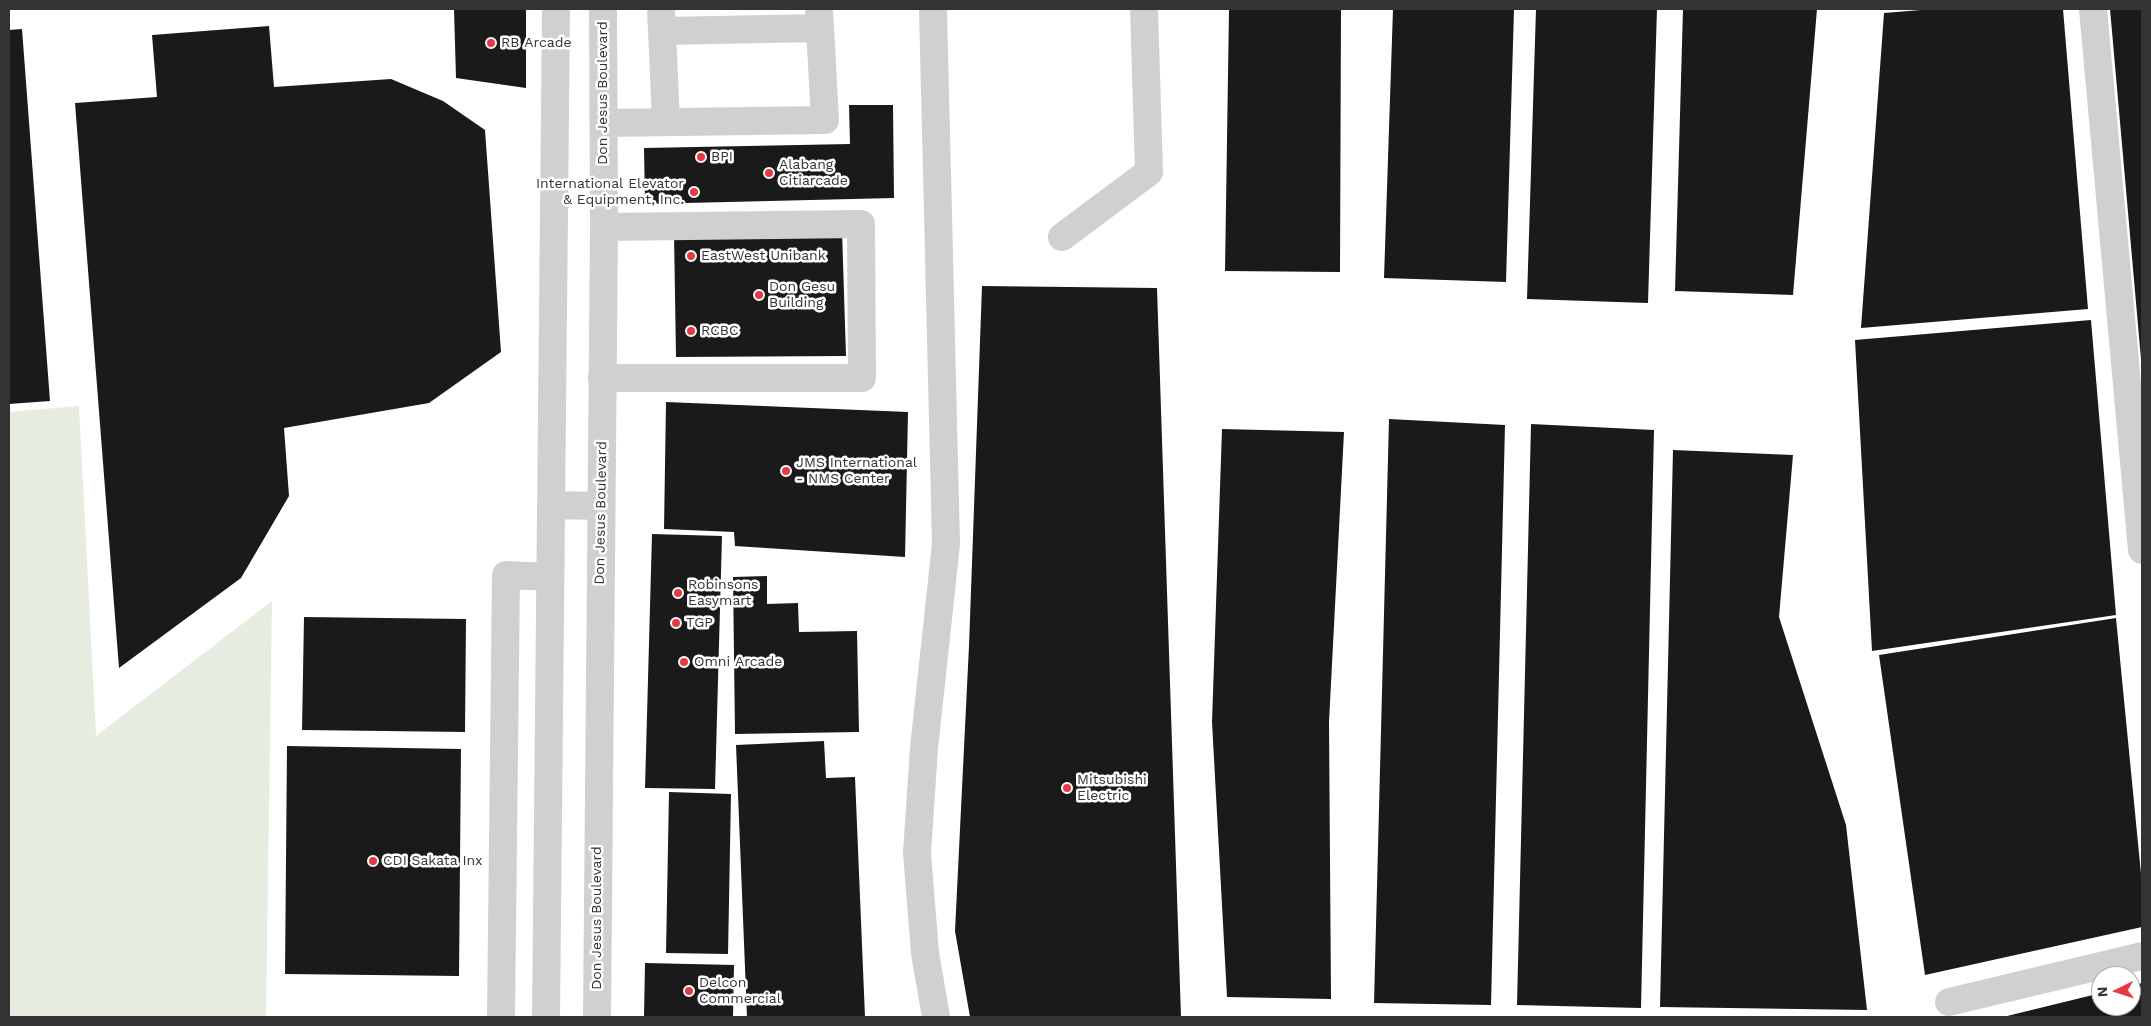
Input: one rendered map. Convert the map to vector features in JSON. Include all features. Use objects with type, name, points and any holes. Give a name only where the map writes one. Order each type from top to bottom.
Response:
[{"type":"street","points":[[546,1017],[556,9]]},
{"type":"street","name":"Don Jesus Boulevard","points":[[596,1017],[604,227],[603,9]]},
{"type":"street","points":[[933,9],[946,544],[924,748],[917,852],[925,953],[936,1017]]},
{"type":"street","points":[[1062,237],[1149,172],[1144,9]]},
{"type":"street","points":[[2093,9],[2142,550]]},
{"type":"street","points":[[604,123],[825,120],[820,18],[661,20],[666,121]]},
{"type":"street","points":[[602,378],[862,378],[862,224],[604,227]]},
{"type":"street","points":[[551,505],[601,506]]},
{"type":"street","points":[[501,1017],[506,575],[550,577]]},
{"type":"street","points":[[1949,1002],[2142,956]]},
{"type":"shaded area","points":[[79,406],[96,736],[272,601],[266,1017],[9,1017],[9,412]]},
{"type":"building","name":"RB Arcade","points":[[454,9],[526,9],[526,88],[456,78]]},
{"type":"building","points":[[1229,9],[1341,9],[1340,272],[1225,271]]},
{"type":"building","points":[[1393,9],[1514,9],[1506,282],[1384,278]]},
{"type":"building","points":[[1536,9],[1657,9],[1648,303],[1527,299]]},
{"type":"building","points":[[1683,9],[1817,9],[1793,295],[1675,291]]},
{"type":"building","points":[[1933,9],[2063,9],[2088,309],[1861,328],[1884,13]]},
{"type":"building","points":[[2110,9],[2142,9],[2142,359],[2141,359]]},
{"type":"building","points":[[269,26],[274,87],[391,79],[443,101],[485,130],[501,352],[429,403],[284,428],[289,496],[241,578],[119,668],[75,103],[157,97],[152,35]]},
{"type":"building","points":[[22,29],[50,401],[9,404],[9,30]]},
{"type":"building","name":"Alabang Citiarcade","points":[[849,105],[893,105],[894,198],[645,204],[644,148],[850,144]]},
{"type":"building","name":"Don Gesu Building","points":[[842,231],[846,356],[676,357],[674,233]]},
{"type":"building","name":"Mitsubishi Electric","points":[[982,286],[1157,288],[1181,1017],[970,1017],[955,931],[969,646]]},
{"type":"building","points":[[2091,320],[2116,615],[1872,651],[1855,340]]},
{"type":"building","name":"JMS International - NMS Center","points":[[666,402],[908,412],[905,557],[735,546],[734,532],[664,529]]},
{"type":"building","points":[[1389,419],[1505,425],[1491,1005],[1374,1003]]},
{"type":"building","points":[[1531,424],[1654,430],[1641,1008],[1517,1005]]},
{"type":"building","points":[[1222,429],[1344,432],[1329,722],[1331,999],[1227,997],[1212,722]]},
{"type":"building","points":[[1673,450],[1793,455],[1779,617],[1846,825],[1867,1010],[1660,1007]]},
{"type":"building","name":"Omni Arcade","points":[[652,534],[722,536],[715,789],[645,788]]},
{"type":"building","points":[[767,576],[767,604],[798,603],[799,632],[857,631],[859,732],[735,734],[733,577]]},
{"type":"building","points":[[304,617],[466,619],[465,732],[302,730]]},
{"type":"building","points":[[2116,618],[2142,884],[2142,927],[1925,975],[1879,655]]},
{"type":"building","points":[[824,741],[826,778],[855,777],[865,1017],[747,1017],[736,745]]},
{"type":"building","name":"CDI Sakata Inx","points":[[287,746],[461,749],[459,976],[285,974]]},
{"type":"building","points":[[669,792],[731,794],[728,954],[666,953]]},
{"type":"building","name":"Delcon Commercial","points":[[645,963],[734,965],[733,1017],[644,1017]]},
{"type":"building","points":[[2141,983],[2142,1017],[2003,1017],[2091,995],[2091,1016],[2141,1016]]},
{"type":"place","name":"RB Arcade","points":[[491,43]]},
{"type":"place","name":"BPI","points":[[701,157]]},
{"type":"place","name":"Alabang Citiarcade","points":[[769,173]]},
{"type":"place","name":"International Elevator & Equipment, Inc.","points":[[694,192]]},
{"type":"place","name":"EastWest Unibank","points":[[691,256]]},
{"type":"place","name":"Don Gesu Building","points":[[759,295]]},
{"type":"place","name":"RCBC","points":[[691,331]]},
{"type":"place","name":"JMS International - NMS Center","points":[[786,471]]},
{"type":"place","name":"Robinsons Easymart","points":[[678,593]]},
{"type":"place","name":"TGP","points":[[676,623]]},
{"type":"place","name":"Omni Arcade","points":[[684,662]]},
{"type":"place","name":"Mitsubishi Electric","points":[[1067,788]]},
{"type":"place","name":"CDI Sakata Inx","points":[[373,861]]},
{"type":"place","name":"Delcon Commercial","points":[[689,991]]}]
